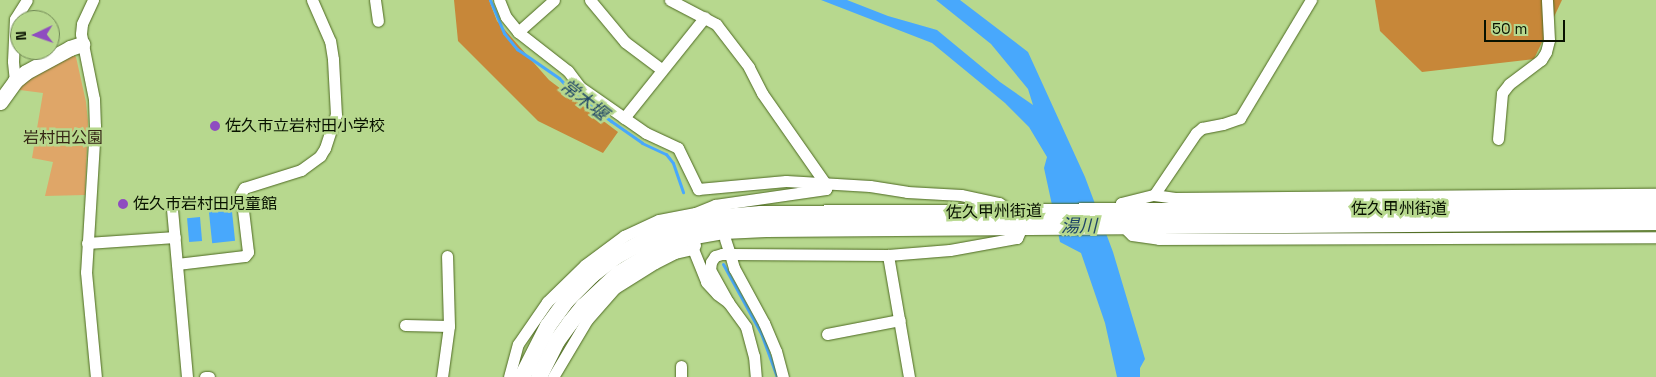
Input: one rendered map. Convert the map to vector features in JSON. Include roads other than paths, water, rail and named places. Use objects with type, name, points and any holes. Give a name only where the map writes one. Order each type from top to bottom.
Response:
[{"type":"main road","name":"佐久甲州街道","points":[[522,377],[548,326],[566,301],[592,275],[634,245],[696,217],[761,214],[1006,212],[1024,222],[1113,211],[1656,207]]},
{"type":"main road","name":"佐久甲州街道","points":[[539,377],[557,341],[570,323],[584,306],[618,274],[664,246],[689,237],[719,236],[757,229],[1024,222],[1119,227],[1656,222]]},
{"type":"street","points":[[15,80],[13,61],[15,19],[27,0]]},
{"type":"street","points":[[93,0],[82,24],[82,44],[94,99],[96,126],[86,272],[96,377]]},
{"type":"street","points":[[178,264],[245,256],[248,252],[241,192],[244,188],[301,170],[320,156],[325,148],[336,115],[333,58],[330,41],[312,0]]},
{"type":"street","points":[[375,0],[378,21]]},
{"type":"street","points":[[499,0],[506,17],[518,32],[568,72],[580,87],[646,132],[678,148],[706,205]]},
{"type":"street","points":[[518,32],[554,0]]},
{"type":"street","points":[[590,0],[625,42],[661,69]]},
{"type":"street","points":[[509,377],[518,344],[547,302],[585,265],[624,236],[659,220],[696,217],[715,205],[739,200],[824,190],[827,186],[762,93],[749,68],[716,24],[670,0]]},
{"type":"street","points":[[1154,195],[1202,128],[1233,122],[1244,113],[1311,0]]},
{"type":"street","points":[[1498,138],[1502,93],[1510,84],[1541,60],[1546,52],[1549,40],[1547,0]]},
{"type":"street","points":[[624,118],[661,69],[705,17]]},
{"type":"street","points":[[0,102],[15,80],[38,64],[82,44]]},
{"type":"street","points":[[698,189],[786,181],[824,183],[961,195],[999,203],[1005,207],[1006,212]]},
{"type":"street","points":[[1113,211],[1121,203],[1154,195],[1185,198],[1656,194]]},
{"type":"street","points":[[172,209],[187,377]]},
{"type":"street","points":[[756,377],[754,356],[746,327],[728,302],[710,270],[711,262],[715,256],[730,254],[888,255],[950,250],[1017,238],[1024,222]]},
{"type":"street","points":[[1119,227],[1132,235],[1159,239],[1656,237]]},
{"type":"street","points":[[553,377],[587,320],[615,288],[675,253],[693,249],[694,245],[719,236],[730,254],[734,268],[767,330],[783,377]]},
{"type":"street","points":[[87,243],[175,237]]},
{"type":"street","points":[[693,249],[706,282],[728,302]]},
{"type":"street","points":[[888,255],[909,377]]},
{"type":"street","points":[[442,377],[449,326],[447,256]]},
{"type":"street","points":[[827,334],[900,320]]},
{"type":"street","points":[[405,324],[449,326]]},
{"type":"water","name":"湯川","points":[[821,0],[847,0],[888,16],[937,30],[1000,82],[1033,105],[1028,89],[991,44],[936,0],[960,0],[1028,52],[1085,177],[1113,252],[1145,359],[1140,368],[1140,377],[1117,377],[1105,323],[1081,253],[1060,242],[1044,168],[1047,157],[1029,127],[1005,103],[932,43]]},
{"type":"water","points":[[231,202],[235,241],[212,243],[208,204]]},
{"type":"water","points":[[200,217],[202,241],[189,242],[187,218]]},
{"type":"waterway","name":"常木堰","points":[[490,0],[504,33],[517,49],[559,78],[572,92],[642,143],[666,154],[673,163],[683,192]]},
{"type":"waterway","points":[[723,264],[761,333],[777,377]]},
{"type":"place","name":"佐久市立岩村田小学校","points":[[215,126]]},
{"type":"place","name":"佐久市岩村田児童館","points":[[123,204]]},
{"type":"park label","name":"岩村田公園","points":[[63,138]]}]
